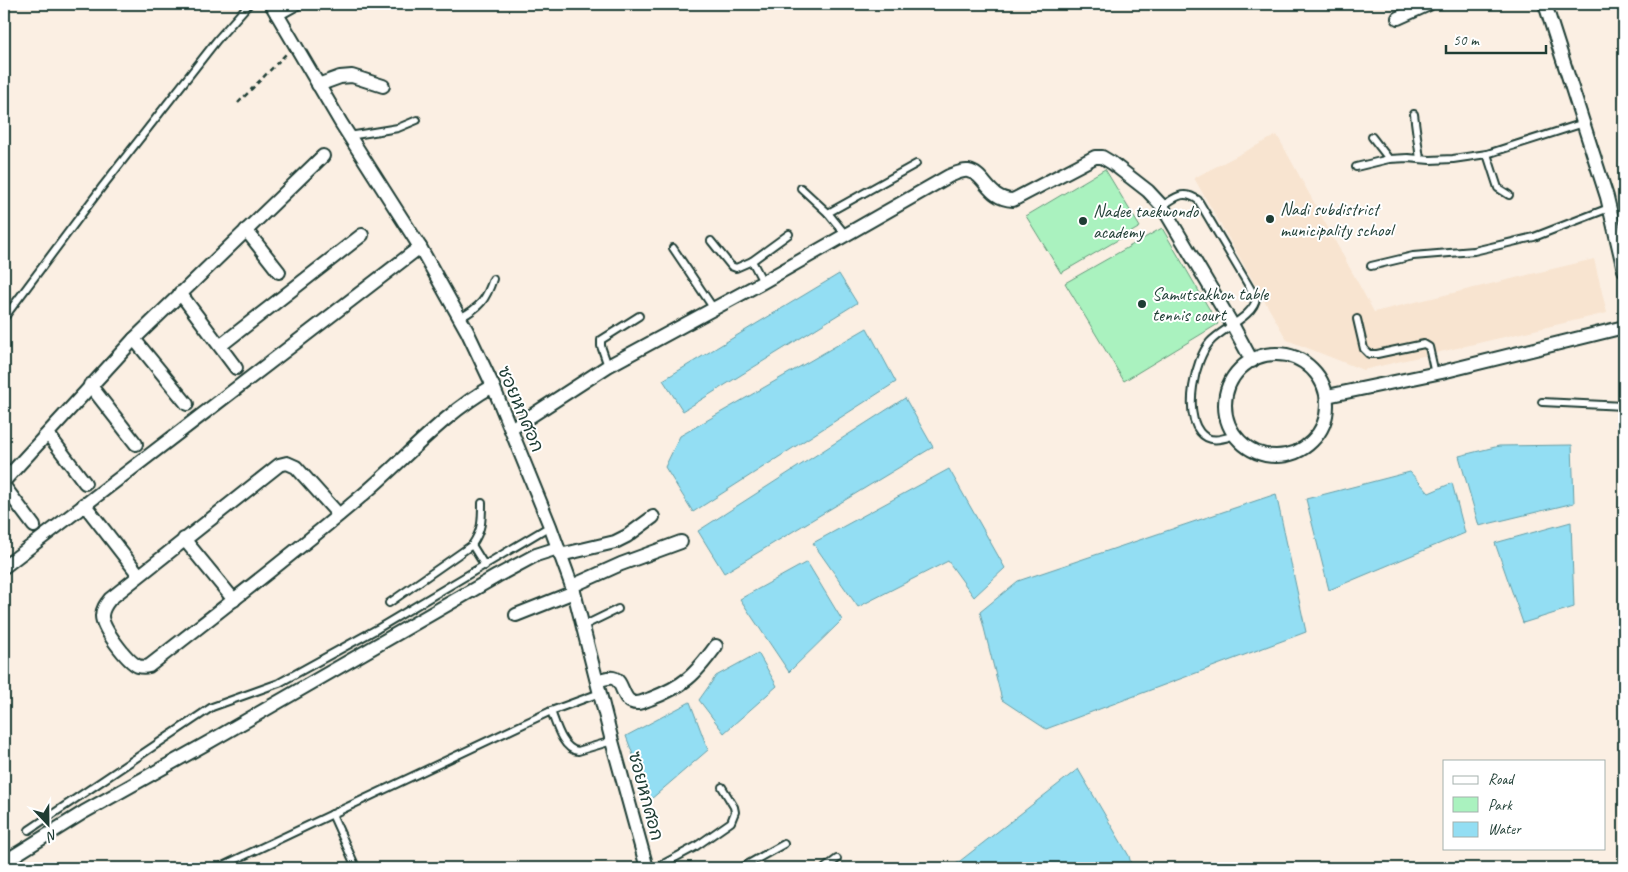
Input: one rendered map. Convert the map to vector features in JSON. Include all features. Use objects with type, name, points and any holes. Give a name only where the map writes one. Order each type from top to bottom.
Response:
[{"type":"street","points":[[274,9],[295,4]]},
{"type":"street","points":[[1398,18],[1429,4]]},
{"type":"street","points":[[1545,4],[1584,123],[1624,268]]},
{"type":"street","name":"ซอยหกศอก","points":[[274,9],[416,250],[460,318],[483,392],[511,429],[583,626],[608,742],[647,868]]},
{"type":"street","points":[[318,85],[340,77],[352,76],[383,86]]},
{"type":"street","points":[[4,481],[134,339],[324,156]]},
{"type":"street","points":[[511,429],[608,366],[763,282],[935,183],[961,171],[969,171],[977,176],[996,196],[1006,200],[1013,200],[1095,157],[1102,157],[1112,163],[1148,191],[1162,206],[1252,361]]},
{"type":"street","points":[[246,230],[279,272]]},
{"type":"street","points":[[220,346],[362,235]]},
{"type":"street","points":[[4,567],[416,250]]},
{"type":"street","points":[[180,293],[236,368]]},
{"type":"street","points":[[1327,396],[1435,374],[1624,327]]},
{"type":"street","points":[[134,339],[187,404]]},
{"type":"street","points":[[1280,354],[1298,359],[1307,364],[1320,378],[1327,396],[1324,425],[1312,441],[1296,452],[1287,455],[1267,455],[1249,448],[1235,435],[1230,426],[1226,408],[1228,389],[1237,373],[1252,361],[1261,357],[1280,354]]},
{"type":"street","points":[[90,385],[136,444]]},
{"type":"street","points":[[339,515],[296,468],[287,463],[279,464],[110,598],[104,607],[102,616],[109,635],[132,662],[142,667],[150,666],[339,515],[429,434],[483,392]]},
{"type":"street","points":[[48,434],[86,483]]},
{"type":"street","points":[[4,486],[34,526]]},
{"type":"street","points":[[84,504],[139,575]]},
{"type":"street","points":[[4,862],[84,812],[536,555],[615,542],[627,536],[653,517]]},
{"type":"street","points":[[184,539],[234,600]]},
{"type":"street","points":[[516,615],[550,602],[621,564],[681,542]]},
{"type":"street","points":[[596,690],[613,678],[617,680],[628,700],[632,703],[640,703],[667,693],[684,683],[700,668],[716,646]]},
{"type":"lane","points":[[4,318],[102,187],[217,40],[247,6]]},
{"type":"lane","points":[[1414,114],[1420,159]]},
{"type":"lane","points":[[349,136],[398,128],[417,120]]},
{"type":"lane","points":[[1356,167],[1389,159],[1453,159],[1487,154],[1584,123]]},
{"type":"lane","points":[[1372,137],[1389,159]]},
{"type":"lane","points":[[1487,154],[1498,188],[1509,194]]},
{"type":"lane","points":[[828,213],[916,164]]},
{"type":"lane","points":[[801,188],[828,213],[845,234]]},
{"type":"lane","points":[[1162,206],[1182,195],[1191,195],[1198,200],[1256,298],[1256,305],[1250,312],[1210,341],[1202,356],[1195,377],[1192,400],[1193,417],[1199,430],[1205,438],[1218,440],[1235,435]]},
{"type":"lane","points":[[1371,266],[1413,256],[1474,251],[1525,239],[1609,208]]},
{"type":"lane","points":[[711,241],[731,266],[736,268],[752,261],[789,234]]},
{"type":"lane","points":[[673,248],[714,308]]},
{"type":"lane","points":[[752,261],[763,282]]},
{"type":"lane","points":[[460,318],[474,310],[484,300],[493,279]]},
{"type":"lane","points":[[608,366],[601,346],[601,340],[638,316]]},
{"type":"lane","points":[[1357,319],[1364,349],[1369,354],[1424,344],[1429,347],[1435,374]]},
{"type":"lane","points":[[1542,402],[1624,406]]},
{"type":"lane","points":[[389,603],[472,545],[479,534],[482,522],[482,503]]},
{"type":"lane","points":[[29,830],[212,707],[279,683],[377,629],[546,528]]},
{"type":"lane","points":[[472,545],[485,566]]},
{"type":"lane","points":[[583,626],[618,609]]},
{"type":"lane","points":[[218,868],[551,711],[577,701],[596,690]]},
{"type":"lane","points":[[551,711],[568,747],[573,750],[608,742]]},
{"type":"lane","points":[[656,868],[695,847],[731,822],[735,812],[734,807],[722,787]]},
{"type":"lane","points":[[332,814],[355,865]]},
{"type":"lane","points":[[741,868],[784,844]]},
{"type":"lane","points":[[825,868],[837,859]]},
{"type":"path","points":[[238,103],[280,58],[295,45]]},
{"type":"shaded area","name":"Nadi subdistrict municipality school","points":[[1277,135],[1374,312],[1594,259],[1607,313],[1363,370],[1287,340],[1194,178]]},
{"type":"green space","name":"Nadee taekwondo academy","points":[[1105,169],[1140,227],[1061,273],[1026,216]]},
{"type":"green space","name":"Samutsakhon table tennis court","points":[[1162,228],[1218,324],[1124,381],[1065,283]]},
{"type":"water","points":[[839,274],[857,303],[683,411],[663,380]]},
{"type":"water","points":[[867,328],[896,382],[693,512],[665,467],[680,436]]},
{"type":"water","points":[[905,398],[933,447],[724,573],[698,531]]},
{"type":"water","points":[[1572,445],[1574,503],[1479,526],[1459,456],[1499,446]]},
{"type":"water","points":[[949,469],[1005,568],[974,597],[948,561],[858,607],[813,543]]},
{"type":"water","points":[[1410,472],[1429,493],[1452,483],[1465,533],[1329,590],[1306,499]]},
{"type":"water","points":[[1276,494],[1306,632],[1046,729],[1002,700],[980,612],[1018,581]]},
{"type":"water","points":[[1571,522],[1574,607],[1523,623],[1495,543]]},
{"type":"water","points":[[807,562],[842,620],[789,672],[740,599]]},
{"type":"water","points":[[758,653],[777,686],[724,733],[699,700],[716,676]]},
{"type":"water","points":[[690,702],[708,750],[650,800],[626,736]]},
{"type":"water","points":[[1078,769],[1129,856],[1132,868],[951,868]]},
{"type":"place","name":"Nadi subdistrict municipality school","points":[[1270,219]]},
{"type":"place","name":"Nadee taekwondo academy","points":[[1083,221]]},
{"type":"place","name":"Samutsakhon table tennis court","points":[[1142,304]]}]
